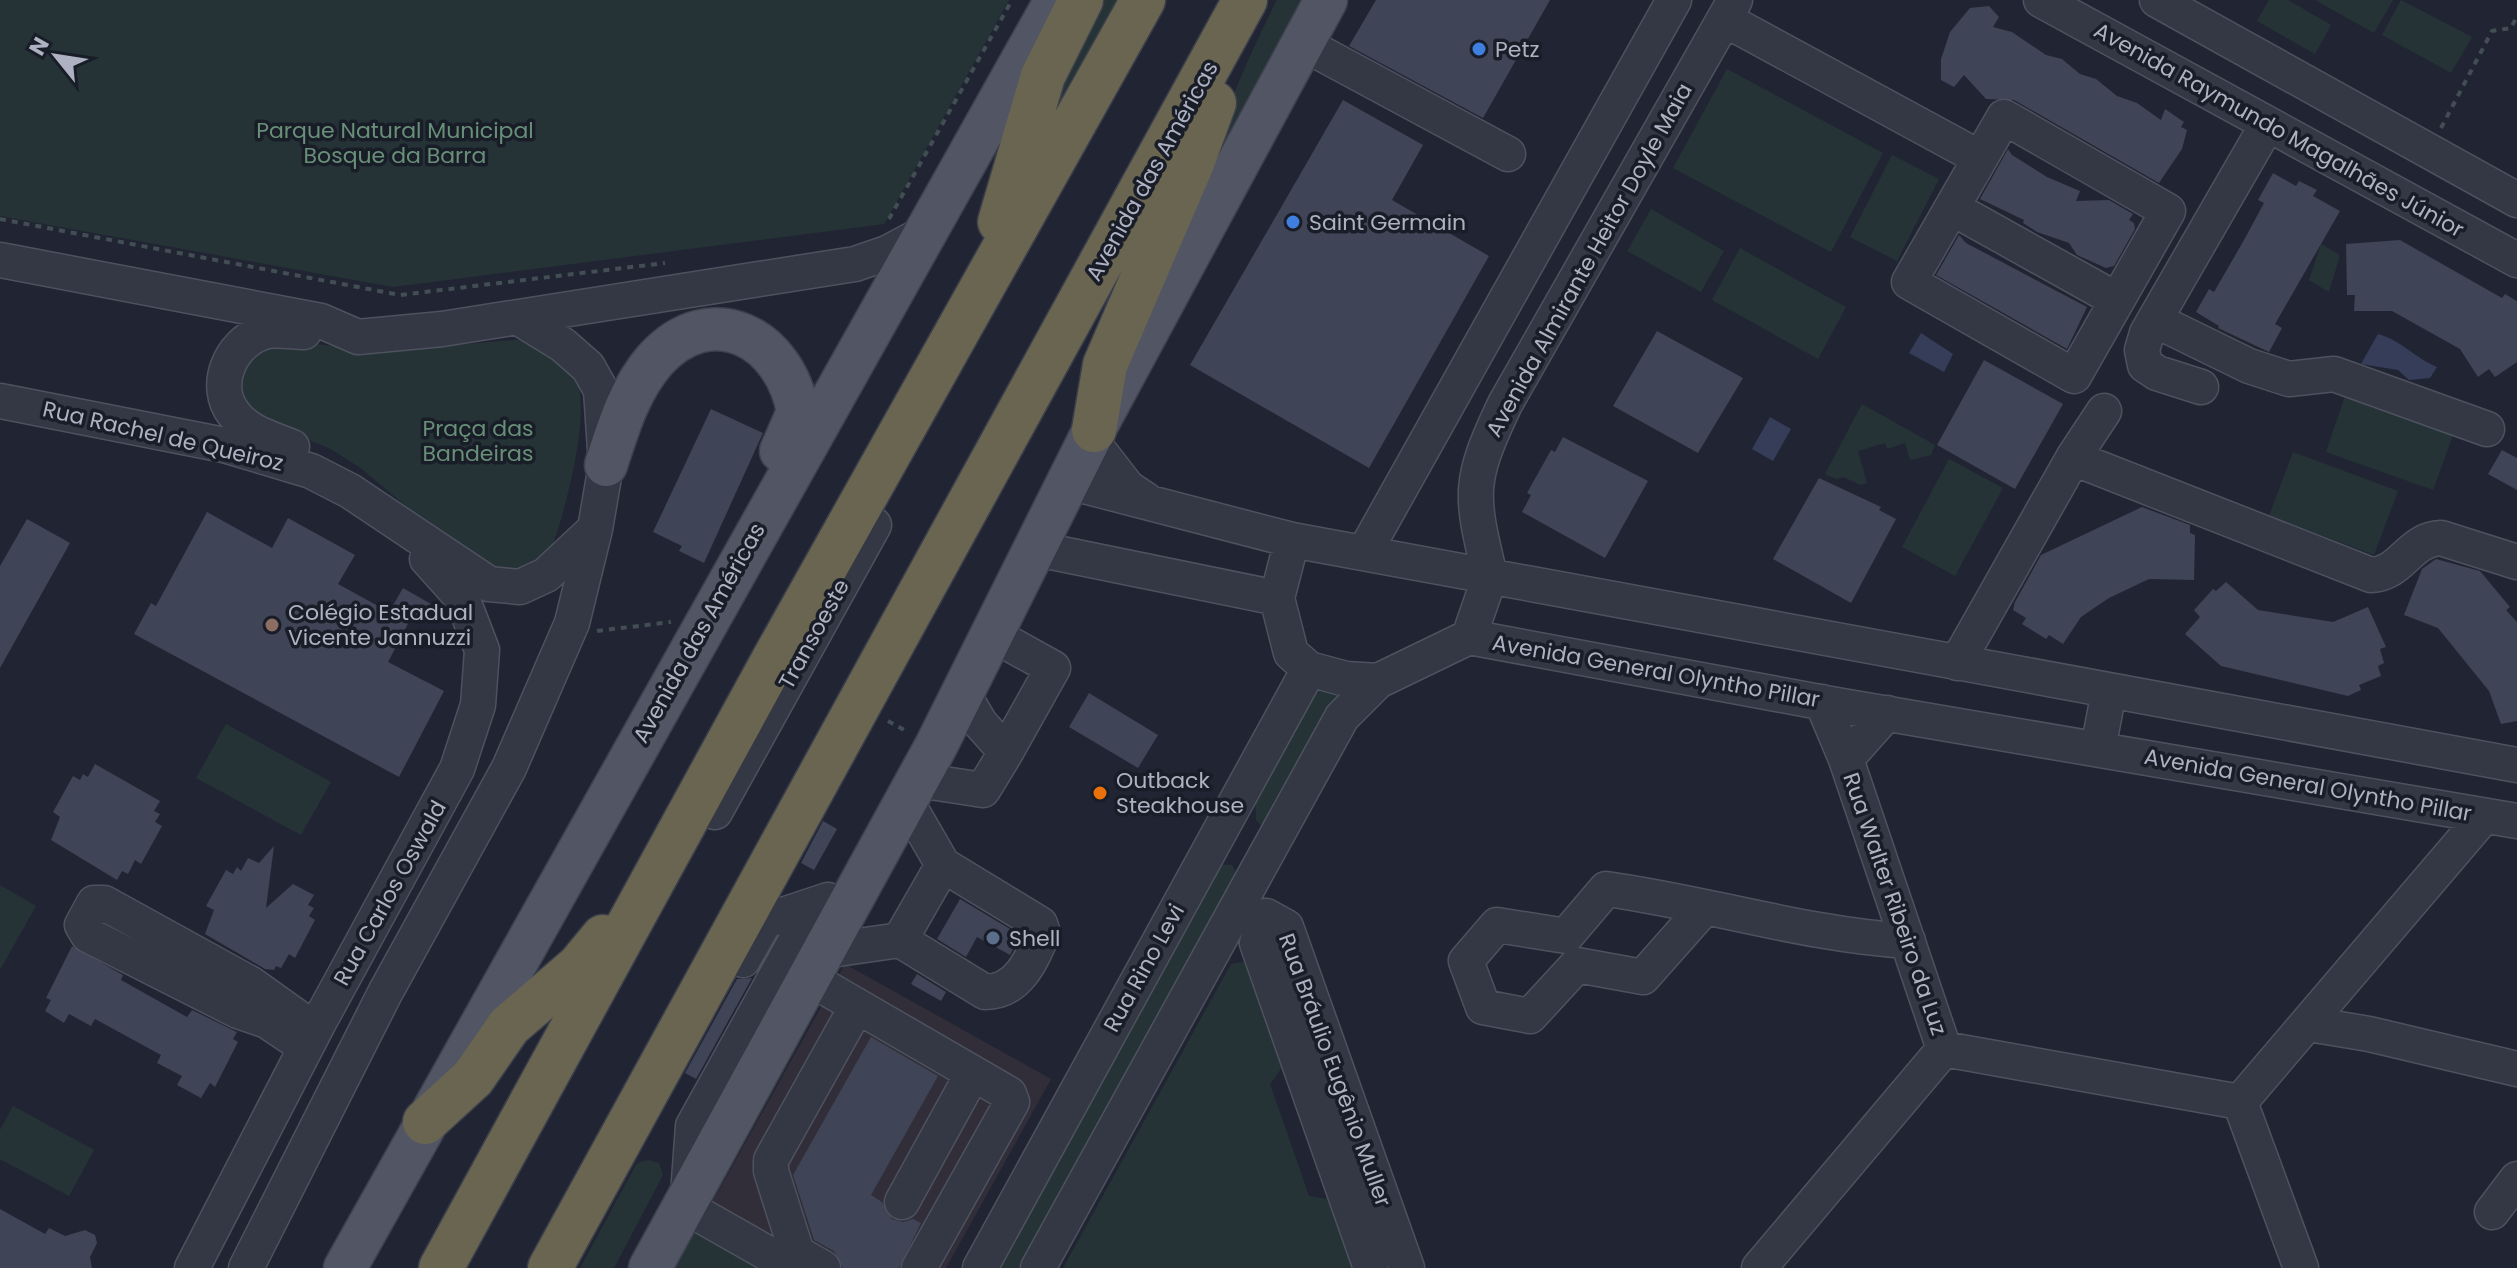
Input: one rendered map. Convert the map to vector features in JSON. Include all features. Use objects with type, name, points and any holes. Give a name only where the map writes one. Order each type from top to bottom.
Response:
[{"type":"highway","points":[[953,344],[1001,219],[1043,76],[1081,0]]},
{"type":"highway","points":[[441,1268],[662,863],[1143,0]]},
{"type":"highway","name":"Avenida das Américas","points":[[550,1268],[1245,0]]},
{"type":"highway","points":[[1092,434],[1105,365],[1192,163],[1241,28],[1256,0]]},
{"type":"highway","points":[[425,1122],[473,1078],[509,1026],[592,952],[662,863]]},
{"type":"main road","name":"Avenida das Américas","points":[[345,1268],[775,499],[904,229],[1056,0]]},
{"type":"main road","points":[[650,1268],[816,965],[844,892],[912,791],[1037,549],[1092,434],[1326,0]]},
{"type":"main road","points":[[606,465],[622,415],[639,379],[658,357],[693,334],[714,331],[748,335],[763,344],[786,370],[798,412],[775,462],[775,499]]},
{"type":"street","name":"Transoeste","points":[[462,1268],[1165,0]]},
{"type":"street","points":[[531,1268],[1221,0]]},
{"type":"street","points":[[1364,553],[1674,0]]},
{"type":"street","name":"Avenida Raymundo Magalhães Júnior","points":[[2041,0],[2220,112],[2267,125],[2517,260]]},
{"type":"street","points":[[2157,0],[2517,200]]},
{"type":"street","points":[[1730,9],[1980,158]]},
{"type":"street","name":"Avenida Almirante Heitor Doyle Maia","points":[[1490,576],[1473,491],[1480,458],[1505,404],[1730,9]]},
{"type":"street","points":[[1302,43],[1508,154]]},
{"type":"street","points":[[1860,79],[1894,98]]},
{"type":"street","points":[[2004,117],[2168,211],[2074,376],[1909,282],[1952,208],[2004,117]]},
{"type":"street","points":[[2201,387],[2157,373],[2145,365],[2142,350],[2155,320],[2267,125]]},
{"type":"street","points":[[1952,208],[2117,300]]},
{"type":"street","points":[[0,260],[321,321],[358,337],[519,318],[855,264],[887,253],[904,229]]},
{"type":"street","points":[[519,318],[563,345],[588,367],[601,390],[606,465],[595,529]]},
{"type":"street","points":[[2155,320],[2249,366],[2289,379],[2334,374],[2487,429]]},
{"type":"street","points":[[311,471],[292,446],[258,434],[233,413],[225,397],[224,379],[229,361],[242,345],[262,332],[305,332],[321,321]]},
{"type":"street","name":"Rua Rachel de Queiroz","points":[[0,401],[224,445],[311,471],[350,491],[469,573],[489,584],[506,588],[535,583],[595,529]]},
{"type":"street","points":[[1957,663],[2073,458],[2104,411]]},
{"type":"street","points":[[1092,434],[1128,488],[1154,504]]},
{"type":"street","points":[[2073,458],[2371,575],[2383,574],[2396,566],[2419,542],[2430,538],[2441,538],[2517,562]]},
{"type":"street","points":[[1069,482],[1292,540],[2517,765]]},
{"type":"street","name":"Rua Carlos Oswald","points":[[192,1268],[312,1035],[457,769],[478,705],[482,650],[462,598],[392,520]]},
{"type":"street","name":"Rua Carlos Oswald","points":[[246,1268],[385,993],[509,768],[572,623],[595,529]]},
{"type":"street","points":[[1292,540],[1277,598],[1291,653],[1309,669],[1346,679],[1378,681]]},
{"type":"street","points":[[1037,549],[1277,598]]},
{"type":"street","points":[[1469,637],[1490,576]]},
{"type":"street","points":[[900,940],[985,992],[1000,992],[1017,979],[1043,933],[1040,924],[943,865],[912,791],[983,790],[1053,668],[992,634]]},
{"type":"street","name":"Avenida General Olyntho Pillar","points":[[1378,681],[1469,637],[1822,702],[2501,818]]},
{"type":"street","name":"Rua Rino Levi","points":[[980,1268],[1309,669]]},
{"type":"street","points":[[1038,1268],[1342,717],[1378,681]]},
{"type":"street","points":[[2098,749],[2109,691]]},
{"type":"street","points":[[962,692],[980,723],[1006,752]]},
{"type":"street","name":"Rua Walter Ribeiro da Luz","points":[[1822,702],[1846,759],[1944,1049]]},
{"type":"street","points":[[1846,759],[1887,713]]},
{"type":"street","points":[[1232,810],[1256,839],[1266,916]]},
{"type":"street","points":[[2240,1102],[2350,974],[2501,818]]},
{"type":"street","points":[[1214,842],[1240,862],[1259,868]]},
{"type":"street","points":[[919,1268],[1012,1102],[1009,1094],[857,1006],[816,965],[900,940],[943,865]]},
{"type":"street","points":[[1705,907],[1643,977],[1577,965],[1530,1016],[1483,1007],[1466,961],[1497,925],[1566,936],[1606,889],[1648,895],[1857,938],[1908,941]]},
{"type":"street","points":[[585,1205],[616,1186],[765,921],[844,892]]},
{"type":"street","points":[[844,892],[805,924],[693,1126],[687,1203],[781,1261],[810,1261],[771,1171],[771,1160],[857,1006]]},
{"type":"street","points":[[1648,895],[1673,945]]},
{"type":"street","points":[[1857,938],[1891,898]]},
{"type":"street","points":[[94,903],[104,903],[251,984],[300,1019],[312,1035],[238,1011],[88,935],[82,925],[94,903]]},
{"type":"street","name":"Rua Bráulio Eugênio Muller","points":[[1371,1268],[1257,943],[1266,916],[1286,927],[1407,1268]]},
{"type":"street","points":[[2350,974],[2369,1034]]},
{"type":"street","points":[[2309,1024],[2369,1034],[2517,1069]]},
{"type":"street","points":[[1759,1268],[1944,1049],[2240,1102]]},
{"type":"street","points":[[902,1202],[973,1073]]},
{"type":"street","points":[[2240,1102],[2301,1268]]},
{"type":"street","points":[[2492,1212],[2517,1179]]},
{"type":"path","points":[[904,229],[1012,0]]},
{"type":"path","points":[[2428,152],[2492,31],[2511,28],[2517,16]]},
{"type":"path","points":[[0,219],[400,295],[678,261]]},
{"type":"path","points":[[572,623],[589,631],[603,631],[671,622]]},
{"type":"path","points":[[883,718],[917,736]]},
{"type":"shaded area","points":[[845,964],[1051,1079],[946,1268],[775,1268],[699,1226]]},
{"type":"green space","name":"Parque Natural Municipal Bosque da Barra","points":[[0,0],[1009,0],[884,224],[393,287],[0,216]]},
{"type":"green space","points":[[1095,0],[1129,0],[1030,178],[1051,86]]},
{"type":"green space","points":[[1277,0],[1306,0],[1189,215],[1240,79]]},
{"type":"green space","points":[[2269,0],[2288,0],[2331,25],[2315,54],[2257,21]]},
{"type":"green space","points":[[2315,0],[2393,0],[2374,33]]},
{"type":"green space","points":[[2401,0],[2472,37],[2451,73],[2382,35]]},
{"type":"green space","points":[[1727,69],[1883,153],[1831,252],[1673,168]]},
{"type":"green space","points":[[1892,155],[1939,179],[1897,261],[1850,237]]},
{"type":"green space","points":[[1651,209],[1724,251],[1701,292],[1627,251]]},
{"type":"green space","points":[[2321,244],[2340,255],[2329,292],[2309,280]]},
{"type":"green space","points":[[1740,248],[1846,307],[1818,359],[1712,300]]},
{"type":"green space","name":"Praça das Bandeiras","points":[[525,339],[560,360],[575,376],[580,391],[581,412],[570,486],[552,547],[545,557],[510,577],[440,535],[362,469],[331,449],[258,420],[241,394],[242,371],[263,347],[287,340],[377,352]]},
{"type":"green space","points":[[2345,396],[2453,435],[2433,490],[2326,452]]},
{"type":"green space","points":[[1862,404],[1935,445],[1931,455],[1910,460],[1905,443],[1887,449],[1885,443],[1858,451],[1867,483],[1860,485],[1844,477],[1836,479],[1825,474]]},
{"type":"green space","points":[[2293,452],[2398,491],[2374,555],[2269,516]]},
{"type":"green space","points":[[1949,459],[2003,488],[1955,576],[1902,547]]},
{"type":"green space","points":[[1324,687],[1347,692],[1331,705],[1262,826],[1256,820],[1255,794],[1314,690]]},
{"type":"green space","points":[[226,724],[331,782],[301,835],[196,778]]},
{"type":"green space","points":[[1216,864],[1232,865],[1238,876],[1022,1268],[994,1268]]},
{"type":"green space","points":[[0,885],[36,906],[0,970]]},
{"type":"green space","points":[[1243,962],[1251,966],[1283,1066],[1270,1084],[1309,1196],[1334,1200],[1355,1268],[1063,1268],[1231,964]]},
{"type":"green space","points":[[13,1106],[94,1150],[69,1196],[0,1159],[0,1130]]},
{"type":"green space","points":[[649,1160],[659,1163],[663,1175],[614,1268],[580,1268],[637,1163]]},
{"type":"green space","points":[[693,1231],[761,1268],[673,1268]]},
{"type":"water","points":[[1921,333],[1953,354],[1944,372],[1909,353]]},
{"type":"water","points":[[2378,334],[2394,340],[2437,367],[2430,378],[2409,380],[2398,370],[2361,364]]},
{"type":"water","points":[[1770,417],[1791,429],[1773,461],[1752,449]]},
{"type":"building","points":[[1376,0],[1550,0],[1483,118],[1349,46]]},
{"type":"building","points":[[1989,6],[1999,17],[1993,27],[2012,32],[2046,55],[2062,59],[2080,74],[2096,79],[2117,96],[2137,103],[2161,120],[2165,109],[2184,122],[2181,127],[2187,130],[2182,149],[2159,183],[2014,100],[1986,99],[1964,75],[1954,87],[1941,80],[1941,59],[1950,32],[1970,8]]},
{"type":"building","points":[[1343,100],[1423,145],[1392,200],[1489,256],[1369,468],[1190,365]]},
{"type":"building","points":[[2008,149],[2012,155],[2047,177],[2080,191],[2076,201],[2109,200],[2133,214],[2129,220],[2134,223],[2135,229],[2114,266],[2106,268],[2077,255],[2069,243],[2037,232],[2023,223],[2024,220],[1980,199]]},
{"type":"building","points":[[2273,173],[2296,186],[2299,181],[2317,190],[2313,196],[2340,211],[2275,324],[2282,328],[2269,352],[2218,328],[2196,312],[2209,289],[2214,292],[2244,240],[2264,203],[2258,200]]},
{"type":"building","points":[[1959,235],[1966,243],[2087,307],[2067,349],[1936,275]]},
{"type":"building","points":[[2400,240],[2502,298],[2505,294],[2517,301],[2517,362],[2495,377],[2489,369],[2478,377],[2460,349],[2392,311],[2354,311],[2355,295],[2347,295],[2346,244]]},
{"type":"building","points":[[1657,331],[1743,378],[1698,453],[1613,406]]},
{"type":"building","points":[[1984,360],[2063,404],[2015,489],[1937,445]]},
{"type":"building","points":[[711,409],[763,433],[704,563],[679,551],[682,546],[653,532]]},
{"type":"building","points":[[1563,437],[1648,481],[1605,558],[1522,512],[1531,495],[1527,493],[1551,450],[1555,452]]},
{"type":"building","points":[[2502,450],[2517,458],[2517,490],[2488,474]]},
{"type":"building","points":[[1819,478],[1881,507],[1879,510],[1896,519],[1851,603],[1773,559]]},
{"type":"building","points":[[2142,507],[2190,525],[2190,533],[2195,535],[2194,580],[2149,579],[2109,598],[2081,617],[2063,644],[2049,635],[2046,639],[2022,624],[2026,618],[2013,610],[2015,602],[2041,555]]},
{"type":"building","points":[[207,512],[272,548],[288,518],[355,555],[338,584],[389,612],[403,588],[431,604],[420,623],[411,618],[388,662],[444,691],[399,777],[134,634],[151,603],[156,606]]},
{"type":"building","points":[[27,519],[70,543],[0,668],[0,566]]},
{"type":"building","points":[[2436,559],[2480,571],[2510,607],[2506,610],[2517,622],[2517,721],[2501,724],[2489,691],[2438,628],[2404,615],[2422,569]]},
{"type":"building","points":[[2226,582],[2258,610],[2333,622],[2368,607],[2386,647],[2380,649],[2384,663],[2378,666],[2381,676],[2359,685],[2361,690],[2348,696],[2221,666],[2185,634],[2200,617],[2194,610],[2213,589],[2216,591]]},
{"type":"building","points":[[1089,693],[1158,735],[1138,768],[1069,727]]},
{"type":"building","points":[[95,764],[160,801],[154,811],[160,814],[155,822],[162,826],[141,864],[135,860],[128,874],[122,871],[117,880],[51,840],[60,817],[53,812],[73,776],[80,780],[83,774],[88,777]]},
{"type":"building","points":[[823,821],[837,829],[814,870],[801,863]]},
{"type":"building","points":[[274,846],[266,908],[293,884],[314,895],[308,905],[314,908],[309,916],[315,920],[295,958],[289,954],[281,968],[276,966],[274,970],[265,969],[205,934],[214,910],[206,906],[226,870],[233,874],[237,867],[241,871],[248,858],[259,863]]},
{"type":"building","points":[[960,899],[1020,935],[1010,955],[977,937],[966,957],[937,939]]},
{"type":"building","points":[[72,946],[123,975],[121,980],[187,1017],[192,1010],[237,1032],[233,1039],[238,1042],[215,1087],[210,1083],[201,1098],[177,1085],[182,1076],[157,1063],[161,1055],[95,1019],[91,1026],[69,1014],[64,1023],[45,1011],[51,1000],[46,998]]},
{"type":"building","points":[[917,974],[946,992],[941,1001],[911,984]]},
{"type":"building","points":[[752,978],[696,1079],[685,1073],[737,979]]},
{"type":"building","points":[[871,1037],[938,1076],[871,1195],[882,1202],[892,1219],[903,1222],[913,1219],[921,1223],[899,1268],[843,1268],[834,1251],[814,1240],[793,1175]]},
{"type":"building","points":[[0,1209],[45,1234],[49,1228],[65,1236],[85,1230],[95,1235],[97,1243],[90,1257],[92,1268],[0,1268]]},
{"type":"place","name":"Petz","points":[[1479,49]]},
{"type":"place","name":"Saint Germain","points":[[1293,222]]},
{"type":"place","name":"Colégio Estadual Vicente Jannuzzi","points":[[272,625]]},
{"type":"place","name":"Outback Steakhouse","points":[[1100,793]]},
{"type":"place","name":"Shell","points":[[993,938]]}]
